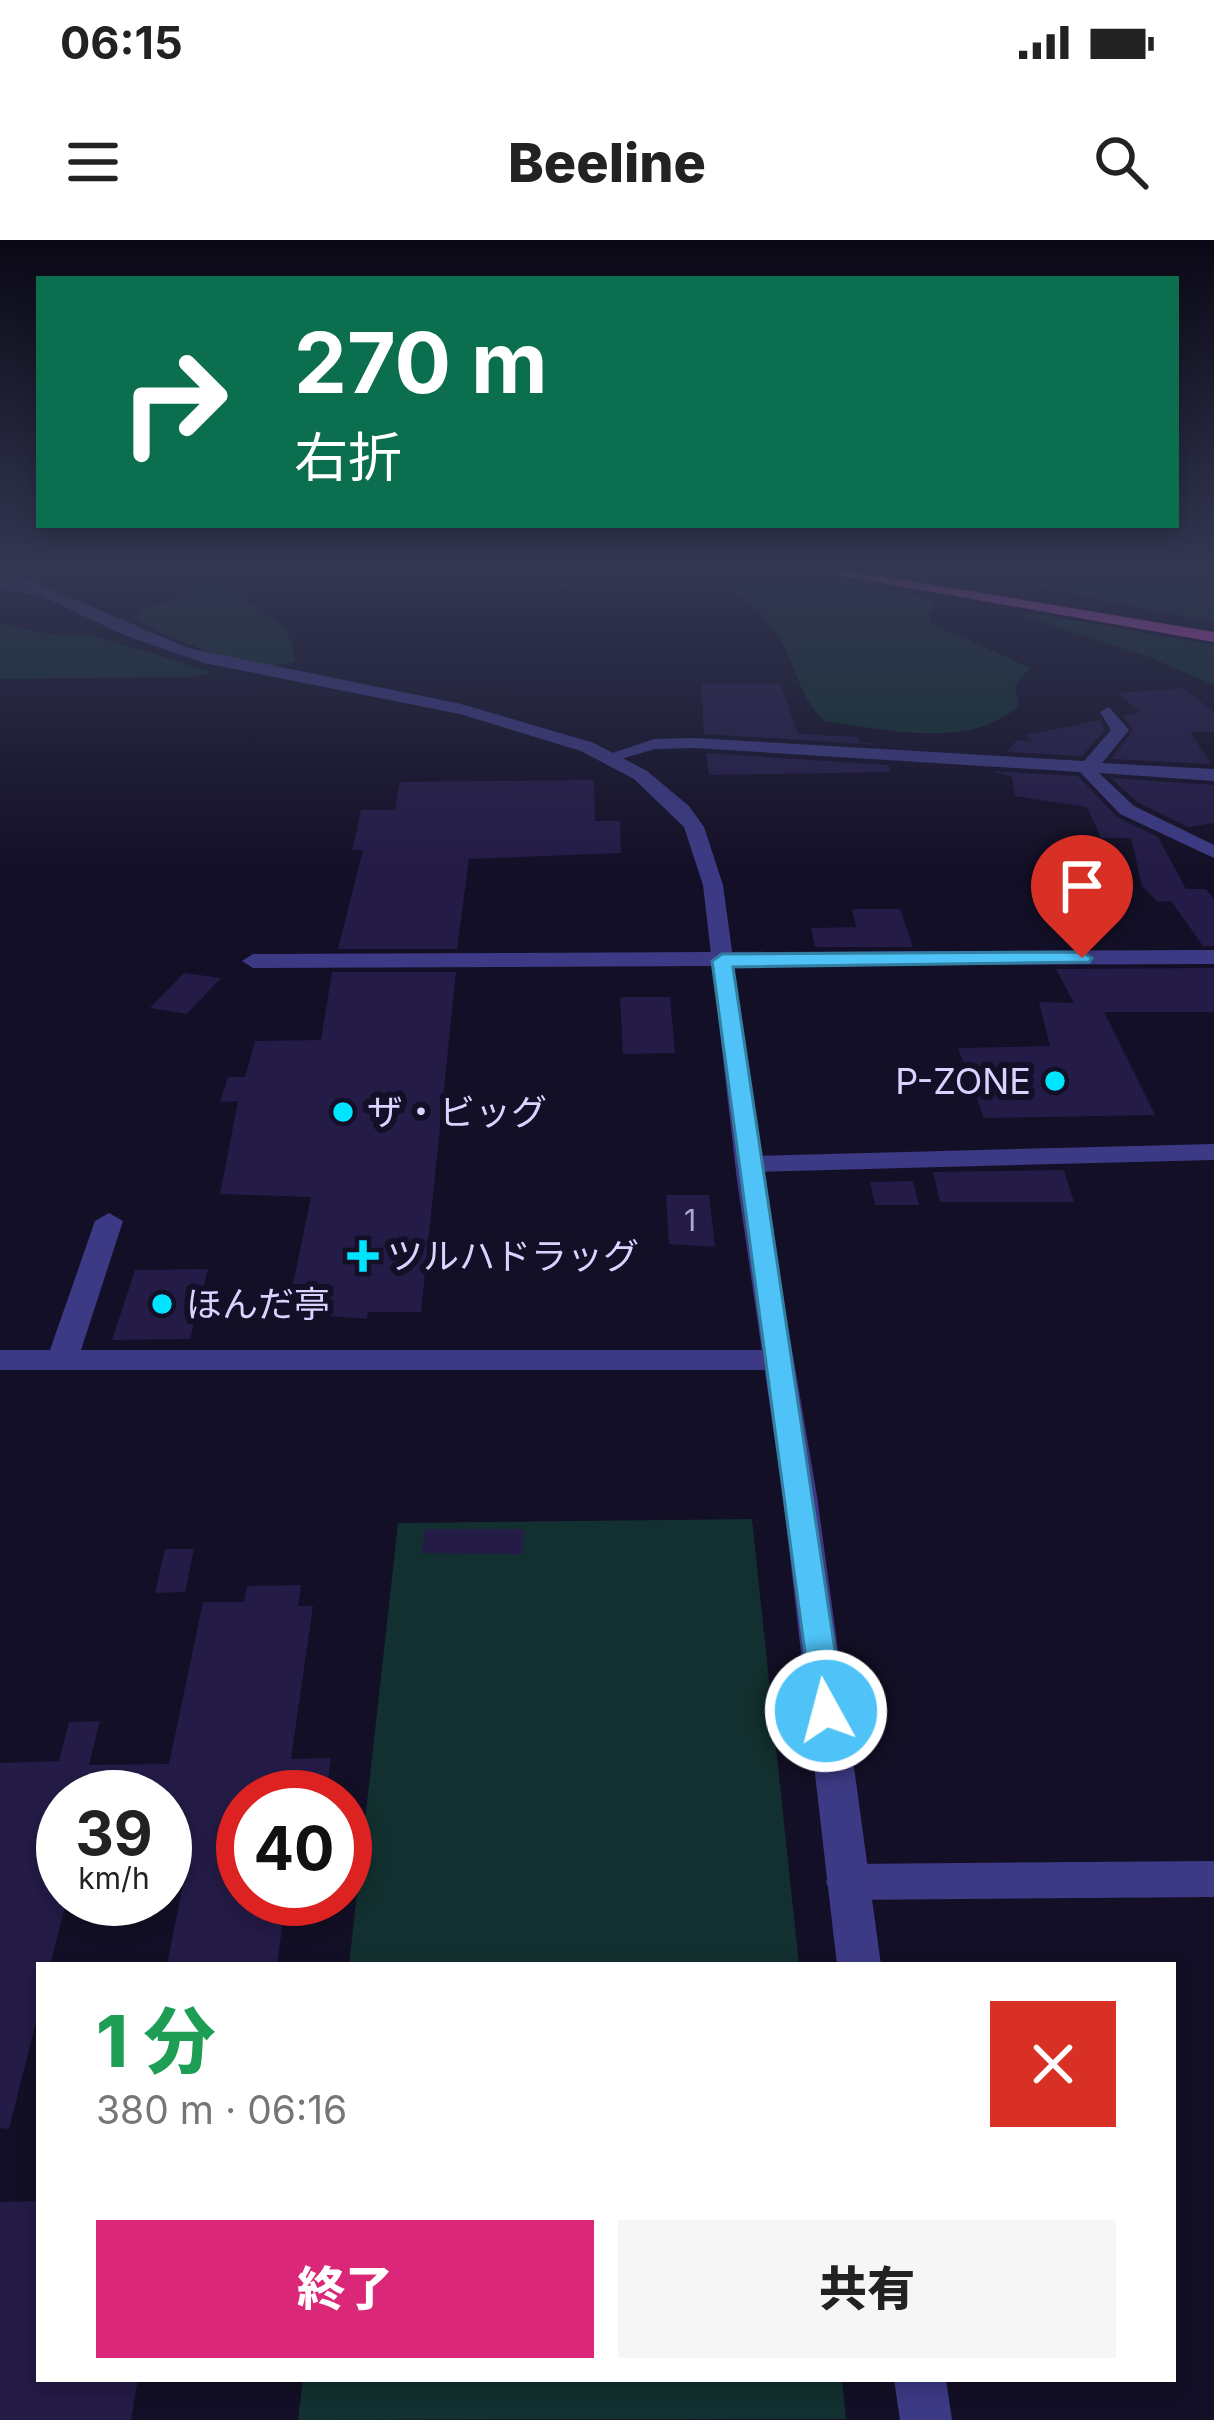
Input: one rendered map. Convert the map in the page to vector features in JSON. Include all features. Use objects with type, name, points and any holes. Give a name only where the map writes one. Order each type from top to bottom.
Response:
[{"type":"street","points":[[247,667],[503,721],[607,758],[669,798],[698,833],[713,885],[748,1164],[800,1496],[860,1962]]},
{"type":"street","points":[[1087,770],[1120,730],[1109,712]]},
{"type":"street","points":[[607,758],[654,744],[695,743],[1214,775]]},
{"type":"street","points":[[1087,770],[1097,786],[1126,810],[1214,852]]},
{"type":"street","points":[[253,961],[1214,958]]},
{"type":"street","points":[[748,1164],[1214,1152]]},
{"type":"street","points":[[62,1360],[109,1221]]},
{"type":"street","points":[[0,1360],[777,1360]]},
{"type":"street","points":[[847,1882],[1214,1879]]},
{"type":"street","points":[[920,2382],[926,2420]]},
{"type":"green space","points":[[0,667],[195,667],[212,672],[191,677],[0,679]]},
{"type":"green space","points":[[793,667],[1030,668],[1015,685],[1019,705],[1000,719],[952,732],[899,732],[824,721]]},
{"type":"green space","points":[[1172,667],[1214,667],[1214,685]]},
{"type":"green space","points":[[752,1519],[799,1962],[349,1962],[353,1926],[372,1926],[371,1770],[398,1523]]},
{"type":"green space","points":[[303,2382],[842,2382],[846,2419],[298,2420]]},
{"type":"building","points":[[701,683],[780,683],[798,734],[859,737],[859,742],[882,745],[704,734]]},
{"type":"building","points":[[1183,688],[1214,712],[1214,732],[1190,732],[1211,764],[1111,759],[1133,730],[1123,716],[1140,712],[1117,693]]},
{"type":"building","points":[[1100,720],[1105,730],[1082,756],[1007,752],[1017,740],[1033,742],[1026,735]]},
{"type":"building","points":[[706,753],[888,765],[891,772],[709,775]]},
{"type":"building","points":[[992,771],[1078,776],[1117,817],[1158,837],[1186,889],[1206,889],[1214,899],[1214,946],[1203,946],[1171,901],[1158,902],[1142,886],[1131,838],[1101,838],[1087,807],[1015,796],[1012,777]]},
{"type":"building","points":[[1111,778],[1214,785],[1214,823],[1188,827],[1137,802]]},
{"type":"building","points":[[594,780],[595,821],[620,821],[621,853],[469,859],[457,949],[338,949],[363,850],[352,850],[361,810],[395,810],[400,782]]},
{"type":"building","points":[[852,909],[900,909],[913,947],[815,947],[811,928],[856,927]]},
{"type":"building","points":[[1214,968],[1214,1012],[1104,1012],[1155,1115],[984,1118],[958,1048],[1050,1046],[1039,1002],[1074,1003],[1056,969]]},
{"type":"building","points":[[332,972],[456,972],[421,1312],[368,1312],[367,1319],[287,1313],[311,1197],[220,1194],[238,1101],[220,1102],[228,1077],[245,1077],[255,1041],[321,1040]]},
{"type":"building","points":[[184,973],[221,978],[187,1014],[150,1008]]},
{"type":"building","points":[[620,997],[670,997],[675,1053],[623,1054]]},
{"type":"building","points":[[1064,1170],[1074,1202],[940,1202],[933,1172]]},
{"type":"building","points":[[913,1181],[919,1205],[875,1205],[870,1182]]},
{"type":"building","points":[[666,1195],[709,1195],[715,1247],[669,1244]]},
{"type":"building","name":"ほんだ亭","points":[[208,1269],[190,1339],[112,1340],[135,1270]]},
{"type":"building","points":[[425,1529],[524,1529],[523,1554],[422,1553]]},
{"type":"building","points":[[165,1549],[194,1549],[185,1592],[155,1593]]},
{"type":"building","points":[[301,1585],[298,1606],[313,1606],[291,1759],[331,1758],[329,1770],[216,1770],[216,1926],[282,1926],[277,1962],[168,1962],[175,1926],[192,1926],[192,1770],[36,1770],[36,1926],[60,1926],[51,1962],[36,1962],[36,2022],[9,2129],[0,2128],[0,1763],[59,1761],[69,1722],[100,1721],[89,1765],[169,1764],[203,1602],[244,1602],[247,1586]]},
{"type":"building","points":[[36,2201],[36,2382],[137,2382],[131,2420],[0,2420],[0,2202]]},
{"type":"place","name":"P-ZONE","points":[[1055,1081]]},
{"type":"place","name":"ザ・ビッグ","points":[[343,1112]]},
{"type":"place","name":"ツルハドラッグ","points":[[363,1256]]},
{"type":"place","name":"ほんだ亭","points":[[162,1304]]},
{"type":"route","points":[[826,1711],[800,1496],[750,1180],[722,961],[1082,958]]}]
